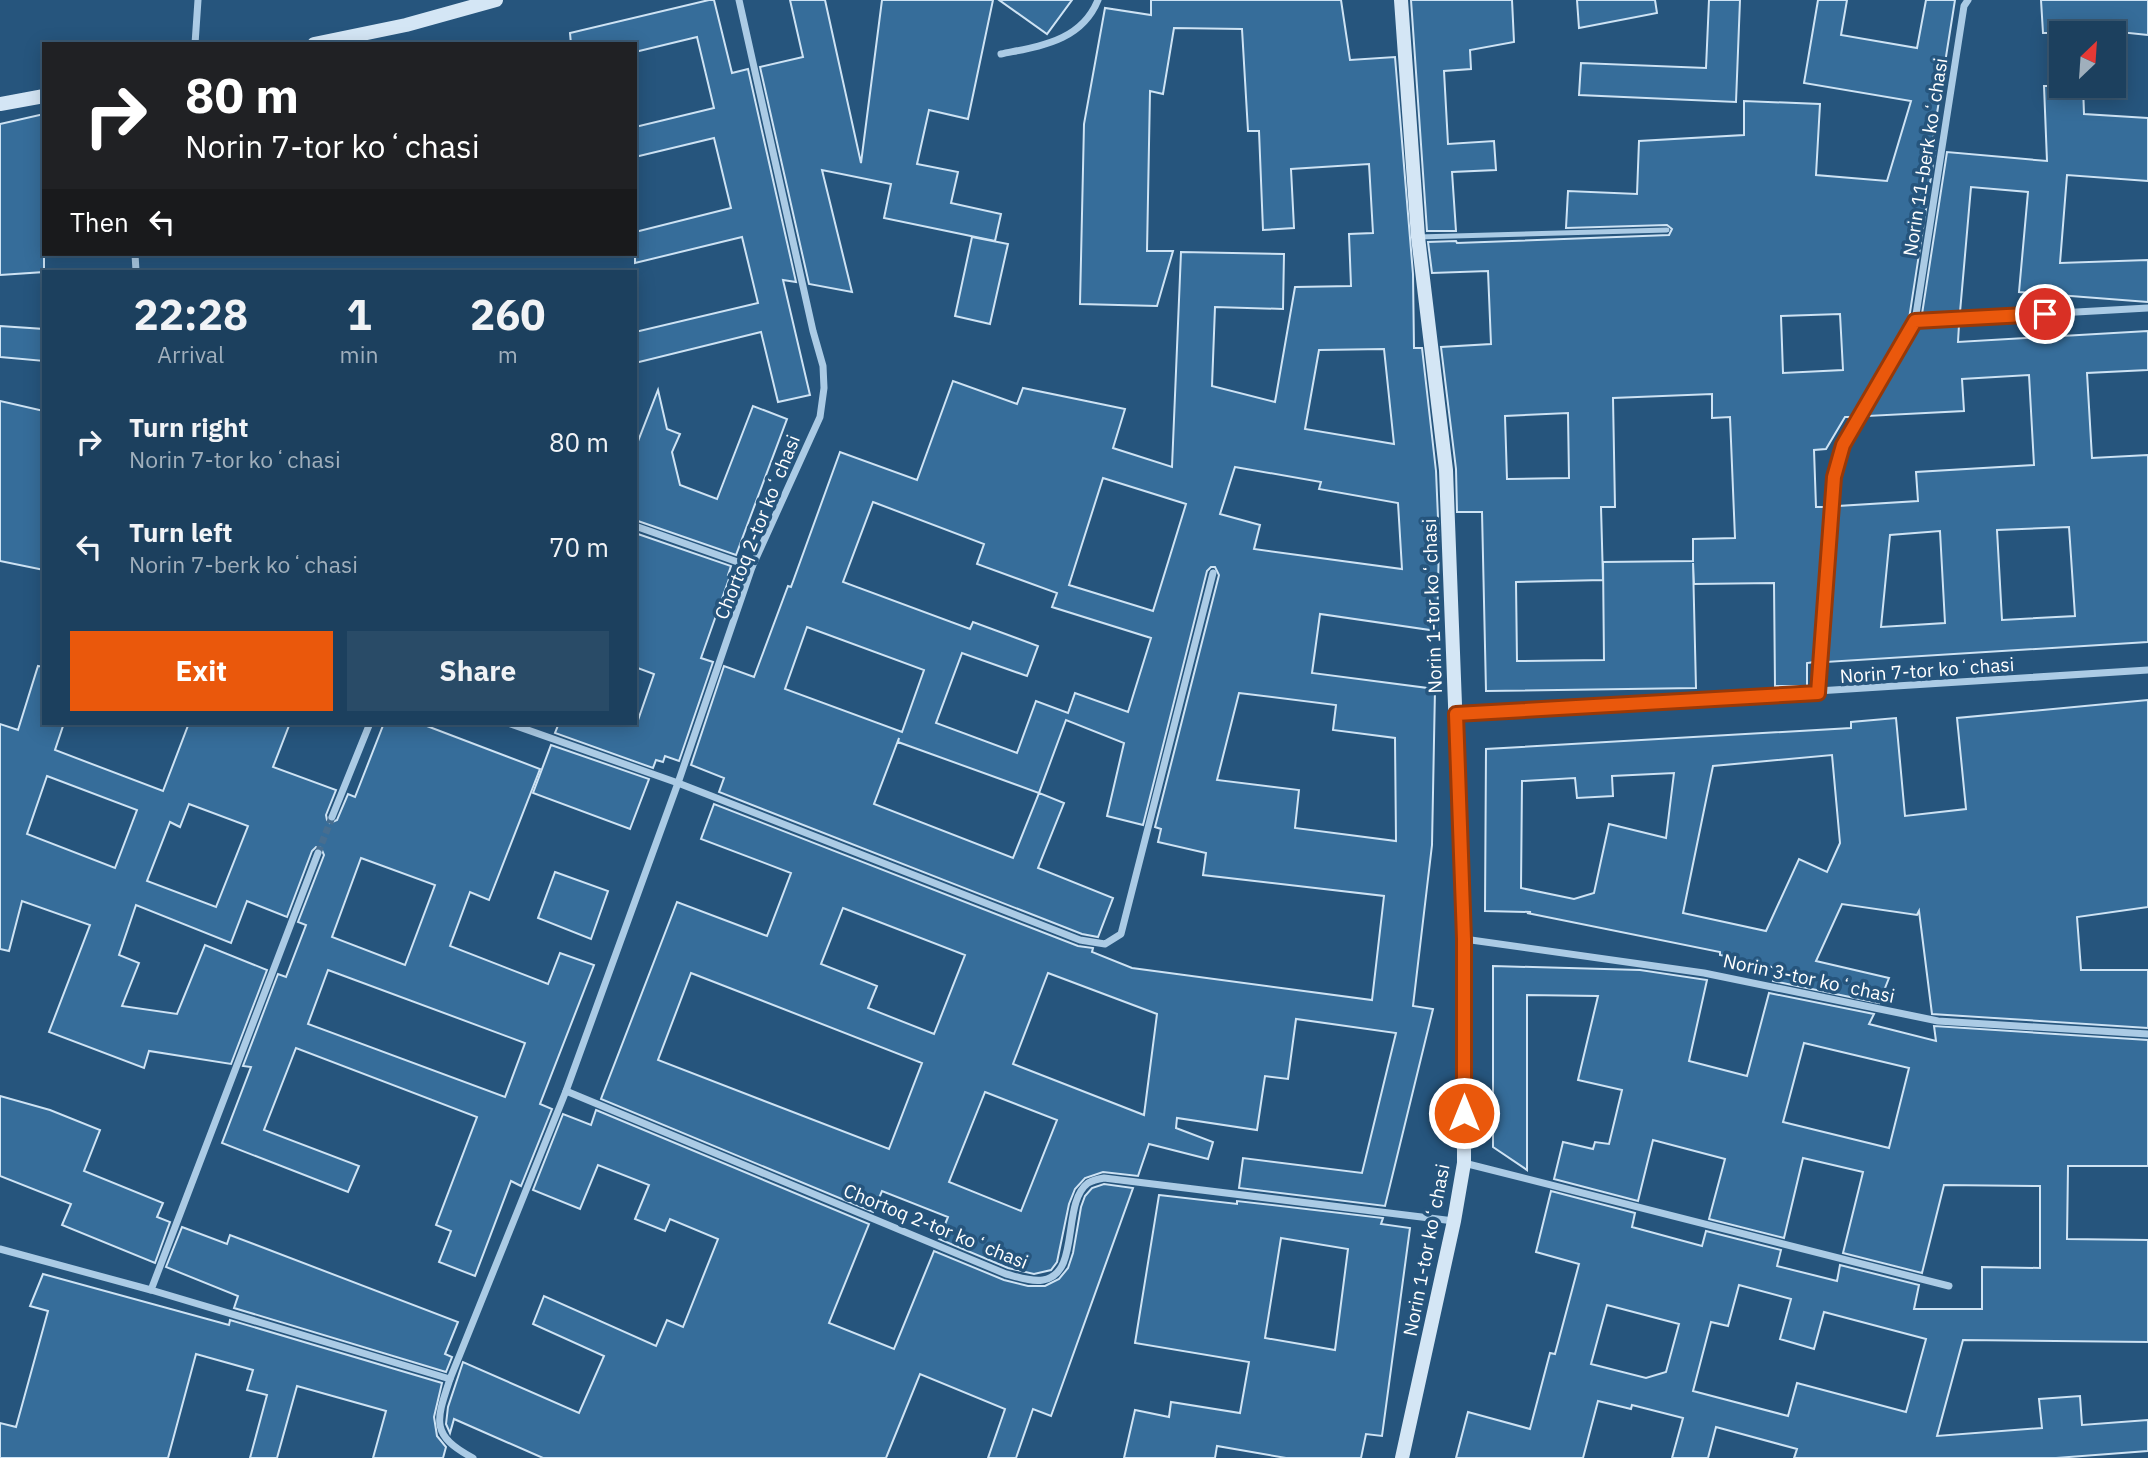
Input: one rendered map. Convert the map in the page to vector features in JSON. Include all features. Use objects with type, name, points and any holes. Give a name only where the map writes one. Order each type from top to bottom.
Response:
[{"type":"street","points":[[195,42],[198,0]]},
{"type":"street","points":[[324,42],[406,25],[496,0]]},
{"type":"street","name":"Chortoq 2-tor koʻchasi","points":[[473,1458],[453,1448],[442,1434],[438,1415],[450,1379],[566,1091],[678,783],[752,567],[820,417],[824,388],[823,366],[739,0]]},
{"type":"street","points":[[1001,54],[1054,43],[1078,28],[1094,10],[1098,0]]},
{"type":"street","name":"Norin 1-tor koʻchasi","points":[[1401,0],[1418,237],[1446,470],[1464,939],[1464,1163],[1454,1221],[1402,1458]]},
{"type":"street","name":"Norin 11-berk koʻchasi","points":[[1915,321],[1964,6],[1968,0]]},
{"type":"street","points":[[0,104],[42,96]]},
{"type":"street","points":[[1818,693],[1834,477],[1843,445],[1915,321],[2148,308]]},
{"type":"street","points":[[637,527],[752,567]]},
{"type":"street","points":[[514,725],[678,783],[1080,940],[1105,944],[1121,934],[1213,573]]},
{"type":"street","name":"Norin 7-tor koʻchasi","points":[[1456,714],[2148,670]]},
{"type":"street","points":[[332,817],[369,725]]},
{"type":"street","points":[[151,1290],[318,853]]},
{"type":"street","name":"Norin 3-tor koʻchasi","points":[[1464,939],[1704,973],[1938,1021],[2148,1034]]},
{"type":"street","name":"Chortoq 2-tor koʻchasi","points":[[566,1091],[1006,1274],[1027,1280],[1054,1277],[1063,1265],[1082,1189],[1090,1181],[1104,1178],[1454,1221]]},
{"type":"street","points":[[1464,1163],[1949,1286]]},
{"type":"street","points":[[0,1249],[151,1290],[450,1379]]},
{"type":"lane","points":[[1418,237],[1667,230]]},
{"type":"building","points":[[714,0],[732,73],[748,69],[796,282],[783,280],[810,395],[778,402],[761,332],[637,363],[637,332],[758,303],[742,237],[635,263],[637,232],[731,208],[714,138],[637,157],[637,127],[714,108],[697,37],[637,52],[637,42],[571,42],[570,33]]},
{"type":"building","points":[[790,0],[825,0],[861,163],[882,0],[993,0],[968,119],[929,110],[917,164],[958,172],[951,203],[1001,214],[995,241],[884,218],[891,184],[822,170],[852,292],[809,284],[760,67],[803,57]]},
{"type":"building","points":[[999,0],[1072,0],[1047,34]]},
{"type":"building","points":[[1151,0],[1341,0],[1350,60],[1395,57],[1413,274],[1414,348],[1422,348],[1436,471],[1439,541],[1437,631],[1320,614],[1312,673],[1435,689],[1432,845],[1413,1006],[1433,1009],[1385,1206],[1239,1188],[1243,1158],[1362,1173],[1396,1033],[1296,1019],[1288,1079],[1265,1076],[1257,1130],[1177,1118],[1176,1128],[1213,1142],[1208,1159],[1149,1144],[1138,1176],[1103,1172],[1085,1178],[1075,1189],[1069,1204],[1057,1262],[1051,1270],[1034,1274],[1008,1268],[939,1239],[948,1217],[882,1191],[873,1212],[601,1099],[677,902],[767,936],[791,873],[701,839],[714,804],[1078,946],[1093,948],[1092,952],[1132,968],[1372,1000],[1384,896],[1203,875],[1206,853],[1158,842],[1161,829],[1155,827],[1219,575],[1215,567],[1207,571],[1143,825],[1107,816],[1124,743],[1066,720],[1039,793],[1064,803],[1038,868],[1113,898],[1098,937],[1082,934],[719,792],[724,778],[691,765],[724,666],[754,677],[788,586],[791,587],[840,452],[917,480],[953,381],[1017,404],[1023,388],[1125,409],[1113,448],[1172,467],[1181,252],[1284,254],[1283,309],[1215,307],[1212,386],[1275,402],[1295,287],[1351,286],[1349,234],[1373,233],[1369,164],[1291,169],[1294,228],[1263,230],[1259,131],[1248,131],[1242,29],[1174,28],[1163,94],[1150,91],[1147,251],[1173,251],[1157,306],[1080,304],[1084,124],[1105,8],[1151,15]],"holes":[[[1384,349],[1394,444],[1305,429],[1319,350]],[[1235,467],[1321,482],[1319,489],[1398,503],[1402,569],[1254,549],[1260,525],[1220,514]],[[1103,478],[1186,504],[1153,611],[1069,585]],[[873,502],[984,544],[977,564],[1057,593],[1052,607],[1151,638],[1128,712],[1075,693],[1068,713],[1036,701],[1017,753],[936,723],[962,653],[1027,676],[1038,646],[973,622],[970,629],[843,582]],[[807,627],[924,670],[902,732],[785,689]],[[1239,693],[1336,705],[1333,730],[1395,738],[1396,841],[1295,828],[1299,790],[1217,780]],[[899,738],[898,742],[1039,793],[1013,858],[874,804]],[[843,908],[965,955],[934,1034],[868,1008],[877,986],[821,964]],[[691,973],[922,1063],[889,1149],[658,1060]],[[1048,973],[1157,1014],[1144,1115],[1013,1064]],[[985,1092],[1057,1120],[1021,1211],[949,1182]]]},
{"type":"building","points":[[1411,0],[1512,0],[1514,42],[1470,50],[1471,69],[1444,71],[1448,144],[1494,141],[1496,170],[1452,172],[1456,231],[1427,231]]},
{"type":"building","points":[[1577,0],[1655,0],[1657,13],[1579,28]]},
{"type":"building","points":[[1709,0],[1740,0],[1736,102],[1579,95],[1581,63],[1706,68]]},
{"type":"building","points":[[1818,0],[1847,0],[1841,35],[1917,48],[1926,0],[1955,0],[1931,151],[1935,151],[1909,319],[1853,417],[1845,417],[1826,449],[1814,450],[1816,507],[1826,507],[1814,662],[1807,663],[1807,686],[1775,686],[1774,583],[1694,584],[1693,563],[1696,688],[1486,691],[1482,512],[1457,512],[1456,469],[1441,347],[1491,344],[1488,271],[1432,273],[1428,242],[1669,235],[1672,229],[1667,225],[1566,228],[1568,191],[1637,194],[1639,141],[1744,135],[1744,101],[1820,104],[1816,175],[1887,181],[1911,101],[1804,83]],"holes":[[[1840,314],[1843,370],[1783,373],[1781,316]],[[1712,394],[1712,418],[1730,417],[1735,538],[1693,539],[1693,561],[1603,562],[1604,660],[1517,661],[1516,582],[1603,580],[1601,507],[1615,507],[1613,398]],[[1568,413],[1569,478],[1507,479],[1505,416]]]},
{"type":"building","points":[[2041,0],[2148,0],[2148,35],[2126,33],[2126,21],[2049,21],[2049,33],[2043,33]]},
{"type":"building","points":[[2044,86],[2049,86],[2049,98],[2083,98],[2084,114],[2148,118],[2148,181],[2067,175],[2060,263],[2148,260],[2148,302],[2019,292],[2028,192],[1971,187],[1960,312],[1922,314],[1947,152],[2047,161]]},
{"type":"building","points":[[42,114],[42,272],[0,275],[0,124]]},
{"type":"building","points":[[972,237],[1008,244],[990,324],[955,316]]},
{"type":"building","points":[[1959,325],[1958,342],[2148,331],[2148,370],[2087,373],[2092,458],[2148,455],[2148,642],[1826,662],[1838,506],[1918,501],[1916,472],[2034,465],[2029,375],[1962,379],[1964,411],[1868,416],[1919,327]],"holes":[[[2069,527],[2075,616],[2002,620],[1997,530]],[[1940,531],[1945,623],[1881,627],[1890,535]]]},
{"type":"building","points":[[0,326],[42,329],[42,361],[0,357]]},
{"type":"building","points":[[658,390],[667,429],[680,434],[672,452],[680,485],[717,499],[753,406],[787,419],[736,555],[637,521],[637,444]]},
{"type":"building","points":[[0,401],[42,411],[42,570],[0,561]]},
{"type":"building","points":[[637,534],[731,566],[730,576],[701,658],[713,662],[679,761],[665,756],[663,762],[656,760],[653,768],[555,733],[558,725],[637,725],[654,674],[637,668]]},
{"type":"building","points":[[38,666],[42,667],[42,725],[63,725],[55,750],[163,791],[188,725],[289,725],[273,767],[336,790],[326,815],[330,823],[337,820],[348,794],[355,797],[383,725],[424,725],[540,769],[489,900],[470,892],[450,946],[548,984],[560,953],[594,965],[540,1104],[552,1109],[521,1186],[511,1181],[475,1276],[439,1262],[451,1231],[436,1225],[477,1117],[296,1048],[264,1130],[359,1166],[348,1192],[222,1143],[251,1067],[243,1066],[278,974],[286,977],[306,925],[298,922],[324,855],[321,848],[316,847],[312,851],[287,917],[247,901],[231,943],[136,905],[119,955],[139,963],[122,1006],[177,1014],[205,945],[267,970],[231,1064],[149,1051],[144,1068],[49,1032],[90,925],[22,901],[9,951],[0,949],[0,724],[18,730]],"holes":[[[47,776],[137,810],[115,868],[27,834]],[[189,804],[248,826],[216,907],[147,881],[170,822],[180,827]],[[361,858],[435,885],[405,965],[332,937]],[[328,970],[525,1043],[505,1097],[308,1024]]]},
{"type":"building","points":[[2148,700],[2148,907],[2077,917],[2081,970],[2148,970],[2148,1028],[1932,1014],[1919,911],[1917,915],[1842,904],[1816,961],[1889,978],[1879,1003],[1773,981],[1776,968],[1720,955],[1720,952],[1527,913],[1531,912],[1485,911],[1486,749],[1851,728],[1851,722],[1896,718],[1905,816],[1966,809],[1957,718]],"holes":[[[1832,755],[1840,843],[1827,872],[1799,859],[1766,931],[1683,913],[1713,766]],[[1674,773],[1666,838],[1609,824],[1594,893],[1574,899],[1521,888],[1522,781],[1575,778],[1577,798],[1613,796],[1612,776]]]},
{"type":"building","points":[[551,745],[649,779],[630,829],[533,793]]},
{"type":"building","points":[[555,872],[608,891],[591,939],[538,918]]},
{"type":"building","points":[[1493,966],[1640,970],[1707,980],[1689,1061],[1747,1076],[1769,993],[1874,1014],[1869,1024],[1936,1041],[1934,1026],[2148,1040],[2148,1166],[2068,1166],[2067,1239],[2148,1240],[2148,1342],[1963,1340],[1937,1436],[2042,1428],[2039,1399],[2080,1396],[2082,1425],[2148,1420],[2148,1451],[2056,1458],[1794,1458],[1797,1449],[1716,1427],[1708,1458],[1672,1458],[1683,1418],[1632,1405],[1631,1409],[1598,1401],[1583,1458],[1456,1458],[1468,1412],[1530,1429],[1550,1353],[1555,1354],[1579,1264],[1536,1252],[1551,1191],[1635,1213],[1632,1227],[1702,1246],[1706,1231],[1781,1250],[1777,1266],[1837,1281],[1840,1265],[1919,1285],[1914,1309],[1982,1309],[1982,1267],[2040,1268],[2040,1186],[1944,1185],[1922,1273],[1843,1253],[1863,1172],[1803,1158],[1784,1238],[1709,1219],[1725,1159],[1653,1140],[1638,1201],[1554,1179],[1563,1142],[1593,1149],[1595,1142],[1609,1144],[1622,1090],[1578,1080],[1598,996],[1527,995],[1527,1170],[1493,1147]],"holes":[[[1804,1043],[1909,1068],[1889,1148],[1783,1122]],[[1739,1285],[1791,1299],[1780,1339],[1814,1349],[1824,1312],[1926,1339],[1906,1412],[1797,1383],[1788,1416],[1693,1391],[1711,1322],[1728,1326]],[[1607,1305],[1679,1324],[1666,1372],[1646,1378],[1591,1364]]]},
{"type":"building","points":[[0,1096],[50,1110],[100,1130],[84,1171],[163,1203],[157,1217],[170,1222],[155,1263],[62,1225],[71,1204],[0,1176]]},
{"type":"building","points":[[596,1110],[869,1224],[829,1323],[894,1349],[934,1251],[1004,1280],[1028,1286],[1045,1286],[1059,1279],[1068,1268],[1081,1207],[1092,1188],[1104,1184],[1133,1188],[1051,1416],[1033,1409],[1016,1458],[988,1458],[1005,1409],[920,1374],[886,1458],[543,1458],[454,1419],[450,1433],[446,1424],[448,1407],[463,1362],[579,1413],[604,1356],[533,1324],[544,1296],[656,1346],[667,1320],[683,1327],[718,1239],[670,1219],[665,1231],[635,1219],[649,1185],[598,1165],[580,1209],[533,1190],[563,1114],[591,1125]]},
{"type":"building","points":[[1159,1195],[1383,1218],[1381,1224],[1410,1228],[1382,1436],[1366,1434],[1361,1458],[1286,1458],[1217,1446],[1215,1458],[1124,1458],[1135,1410],[1169,1417],[1171,1402],[1240,1413],[1249,1362],[1135,1343]],"holes":[[[1281,1238],[1348,1249],[1335,1350],[1265,1338]]]},
{"type":"building","points":[[182,1227],[227,1244],[230,1235],[458,1322],[445,1354],[452,1357],[446,1372],[234,1308],[238,1296],[166,1267]]},
{"type":"building","points":[[43,1274],[229,1325],[230,1320],[442,1383],[434,1417],[437,1436],[446,1447],[443,1458],[373,1458],[386,1411],[297,1386],[277,1458],[250,1458],[267,1395],[247,1390],[253,1370],[196,1354],[168,1458],[0,1458],[0,1423],[16,1427],[48,1311],[30,1306]]},
{"type":"tunnel","points":[[318,853],[332,817]]},
{"type":"route","points":[[1464,1113],[1464,939],[1456,714],[1818,693],[1834,477],[1843,445],[1915,321],[2045,314]]}]
